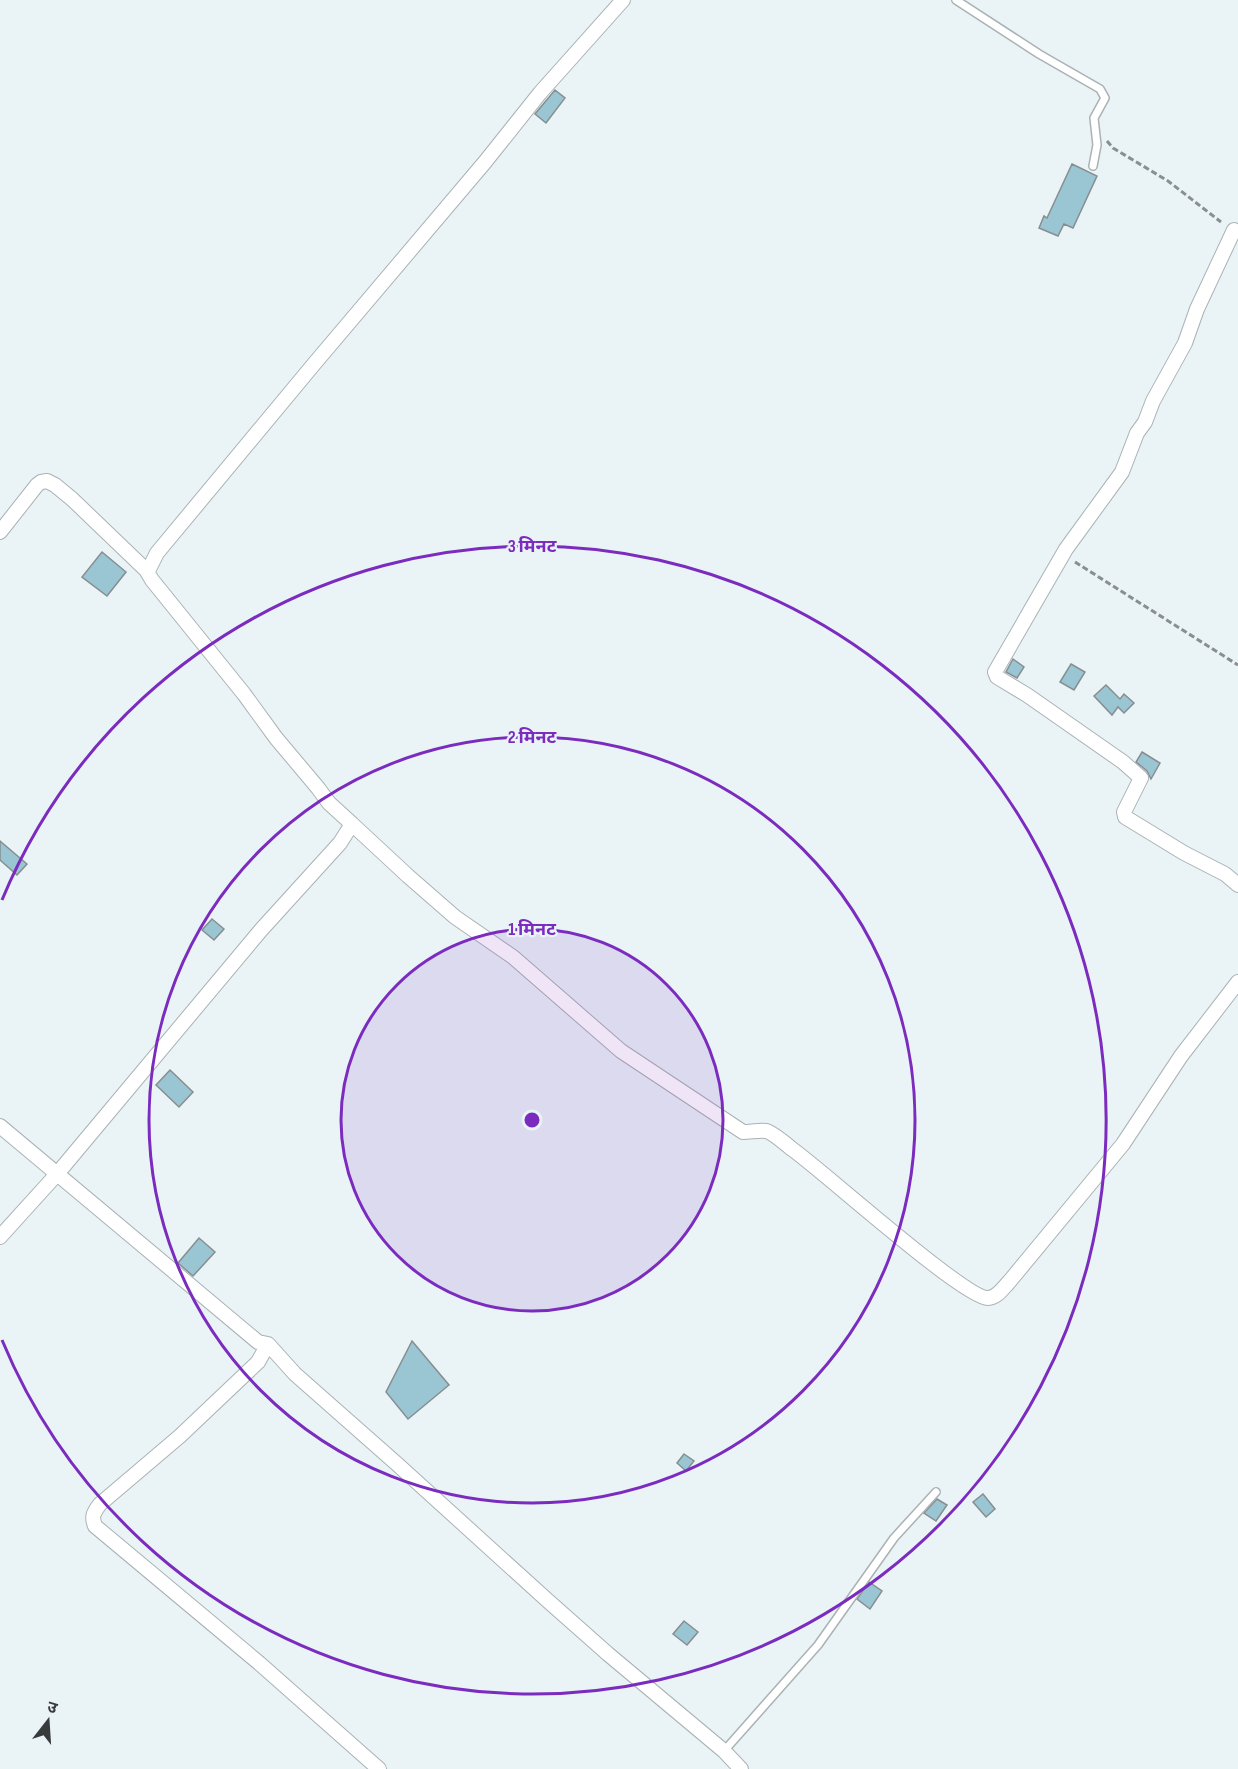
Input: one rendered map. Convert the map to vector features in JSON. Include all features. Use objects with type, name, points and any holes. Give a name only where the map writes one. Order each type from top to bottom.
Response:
[{"type":"street","points":[[146,570],[149,569],[157,553],[485,162],[540,93],[623,0]]},
{"type":"street","points":[[1234,230],[1197,309],[1185,343],[1153,401],[1145,422],[1137,433],[1122,472],[1064,554],[995,672],[996,678],[1027,695],[1123,762],[1141,778],[1124,812],[1125,817],[1184,853],[1225,874],[1238,885]]},
{"type":"street","points":[[0,532],[41,482],[47,482],[72,499],[146,570],[157,587],[329,804],[408,876],[455,917],[513,957],[621,1051],[743,1132],[765,1131],[772,1134],[948,1275],[987,1299],[995,1296],[1009,1282],[1123,1144],[1181,1056],[1238,982]]},
{"type":"street","points":[[0,1237],[57,1174],[261,930],[340,843],[352,824]]},
{"type":"street","points":[[0,1126],[258,1342],[268,1344],[295,1374],[547,1600],[724,1751],[741,1769]]},
{"type":"street","points":[[268,1344],[258,1362],[180,1436],[100,1504],[92,1519],[95,1526],[113,1542],[260,1663],[379,1769]]},
{"type":"lane","points":[[956,0],[1039,54],[1100,89],[1105,98],[1094,118],[1097,145],[1093,166]]},
{"type":"lane","points":[[724,1751],[818,1645],[894,1538],[936,1492]]},
{"type":"path","points":[[1096,129],[1113,148],[1168,181],[1234,230]]},
{"type":"path","points":[[1064,554],[1238,665]]},
{"type":"building","points":[[555,90],[565,98],[546,123],[535,114]]},
{"type":"building","points":[[1072,164],[1097,176],[1073,228],[1064,224],[1058,236],[1039,228],[1044,216],[1047,218]]},
{"type":"building","points":[[102,552],[126,572],[107,596],[82,577]]},
{"type":"building","points":[[1013,659],[1024,667],[1017,678],[1006,672]]},
{"type":"building","points":[[1071,664],[1085,672],[1074,690],[1060,682]]},
{"type":"building","points":[[1106,685],[1120,699],[1124,694],[1134,703],[1124,713],[1118,707],[1112,715],[1094,696]]},
{"type":"building","points":[[1142,752],[1160,763],[1151,779],[1147,771],[1136,762]]},
{"type":"building","points":[[0,841],[27,864],[17,875],[0,860]]},
{"type":"building","points":[[212,919],[224,929],[214,940],[202,930]]},
{"type":"building","points":[[170,1070],[193,1092],[179,1107],[156,1085]]},
{"type":"building","points":[[199,1238],[215,1252],[193,1276],[178,1263]]},
{"type":"building","points":[[412,1341],[449,1385],[408,1419],[386,1392]]},
{"type":"building","points":[[684,1454],[694,1461],[686,1471],[677,1463]]},
{"type":"building","points":[[983,1494],[995,1509],[986,1517],[973,1502]]},
{"type":"building","points":[[937,1499],[947,1505],[936,1521],[924,1513]]},
{"type":"building","points":[[869,1582],[882,1591],[870,1609],[857,1599]]},
{"type":"building","points":[[684,1621],[698,1632],[687,1645],[673,1634]]}]
